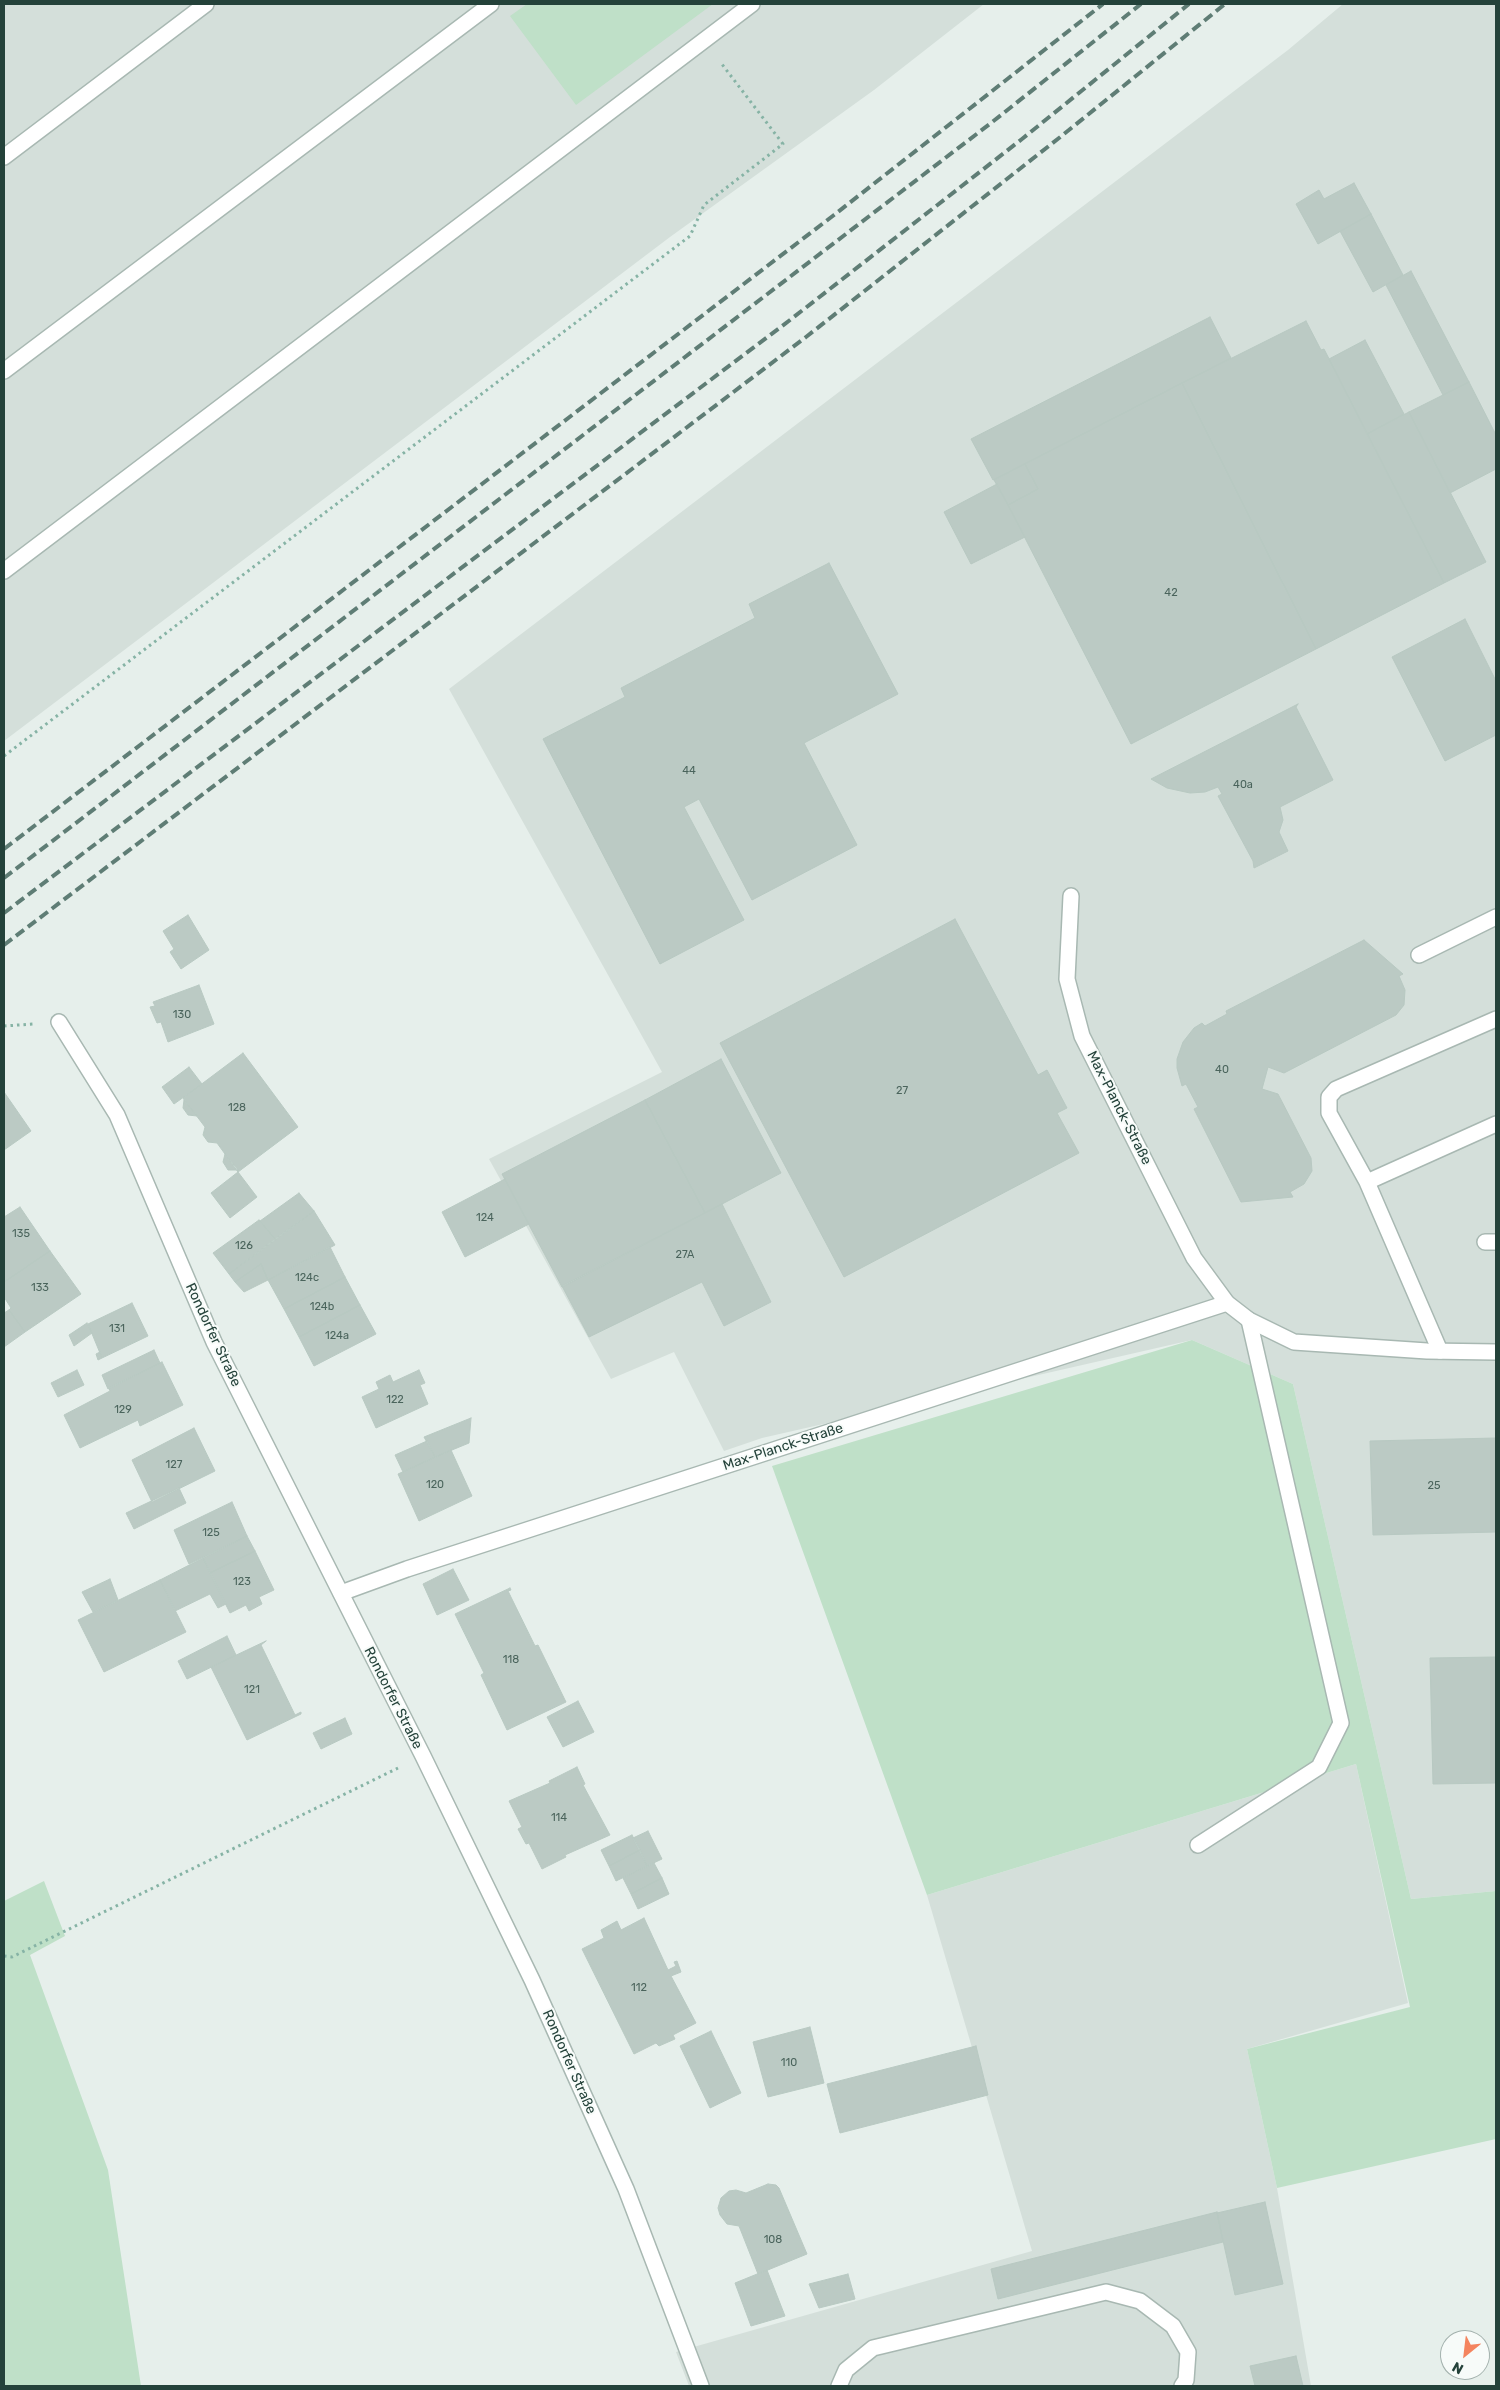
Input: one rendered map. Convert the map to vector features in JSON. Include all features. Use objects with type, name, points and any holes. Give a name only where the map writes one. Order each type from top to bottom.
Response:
[{"type":"street","points":[[4,157],[206,4]]},
{"type":"street","points":[[4,371],[490,4]]},
{"type":"street","points":[[4,571],[752,4]]},
{"type":"street","name":"Max-Planck-Straße","points":[[1070,896],[1067,979],[1082,1036],[1194,1258],[1226,1303],[1249,1320],[1294,1342],[1440,1351],[1496,1352]]},
{"type":"street","points":[[1419,955],[1496,917]]},
{"type":"street","points":[[1440,1351],[1367,1182],[1329,1112],[1329,1097],[1336,1089],[1496,1019]]},
{"type":"street","name":"Rondorfer Straße","points":[[59,1022],[118,1115],[214,1342],[423,1756],[532,1980],[620,2175],[701,2386]]},
{"type":"street","points":[[1367,1182],[1496,1124]]},
{"type":"street","name":"Max-Planck-Straße","points":[[341,1593],[407,1568],[1226,1303]]},
{"type":"street","points":[[1198,1845],[1319,1767],[1341,1723],[1249,1320]]},
{"type":"street","points":[[838,2386],[846,2370],[873,2348],[1106,2292],[1140,2302],[1173,2326],[1188,2352],[1186,2380],[1182,2386]]},
{"type":"path","points":[[4,756],[690,236],[704,205],[783,144],[704,40]]},
{"type":"path","points":[[4,1956],[12,1957],[423,1756]]},
{"type":"shaded area","points":[[4,4],[984,4],[874,90],[670,237],[4,741]]},
{"type":"shaded area","points":[[1343,4],[1496,4],[1496,1891],[1411,1899],[1293,1384],[1192,1340],[762,1438],[724,1451],[674,1352],[611,1379],[489,1159],[662,1072],[449,689],[1288,50]]},
{"type":"shaded area","points":[[1356,1764],[1408,2003],[1247,2049],[1277,2188],[1311,2386],[689,2386],[676,2352],[1032,2251],[927,1895]]},
{"type":"green space","points":[[527,4],[713,4],[576,105],[510,16]]},
{"type":"green space","points":[[1192,1340],[1293,1384],[1411,1899],[1496,1891],[1496,2139],[1277,2188],[1247,2049],[1410,2007],[1356,1764],[927,1895],[772,1466]]},
{"type":"green space","points":[[44,1881],[65,1936],[30,1955],[108,2170],[141,2386],[4,2386],[4,1901]]},
{"type":"building","points":[[1354,183],[1371,214],[1318,244],[1296,204],[1319,190],[1324,199]]},
{"type":"building","points":[[1371,214],[1403,275],[1373,292],[1340,231]]},
{"type":"building","points":[[1411,271],[1469,382],[1443,395],[1386,285]]},
{"type":"building","points":[[1210,317],[1231,358],[993,480],[971,439]]},
{"type":"building","points":[[1306,321],[1321,350],[1324,349],[1444,583],[1316,649],[1182,383]]},
{"type":"building","points":[[1365,340],[1404,414],[1367,434],[1329,359]]},
{"type":"building","points":[[1469,382],[1496,435],[1496,469],[1450,493],[1409,412]]},
{"type":"building","points":[[1182,383],[1316,649],[1131,744],[1008,505],[1038,489],[1025,464]]},
{"type":"building","points":[[1409,412],[1486,562],[1444,583],[1367,434]]},
{"type":"building","points":[[1025,464],[1038,489],[1008,505],[994,480]]},
{"type":"building","points":[[997,484],[1025,537],[971,564],[944,512]]},
{"type":"building","points":[[829,563],[898,694],[804,743],[857,845],[752,900],[699,799],[684,807],[744,920],[660,964],[543,739],[625,697],[621,688],[755,618],[749,604]]},
{"type":"building","points":[[1465,619],[1496,681],[1496,735],[1445,761],[1392,657]]},
{"type":"building","points":[[1298,704],[1296,707],[1333,780],[1280,807],[1283,820],[1279,832],[1288,851],[1254,868],[1253,861],[1218,796],[1222,794],[1218,787],[1205,792],[1190,793],[1167,788],[1151,779]]},
{"type":"building","points":[[188,915],[209,950],[181,969],[170,952],[174,949],[163,931]]},
{"type":"building","points":[[955,919],[1038,1075],[1047,1070],[1067,1108],[1057,1113],[1079,1153],[844,1277],[720,1043]]},
{"type":"building","points":[[1364,940],[1403,974],[1399,976],[1405,990],[1404,1005],[1396,1015],[1284,1073],[1268,1067],[1262,1089],[1278,1094],[1311,1158],[1312,1171],[1304,1184],[1290,1192],[1293,1197],[1241,1202],[1194,1109],[1198,1107],[1186,1084],[1182,1086],[1177,1068],[1177,1059],[1183,1042],[1194,1028],[1202,1023],[1205,1026],[1227,1014],[1226,1011]]},
{"type":"building","points":[[199,985],[214,1024],[168,1042],[161,1022],[157,1023],[150,1007],[155,1006],[153,1002]]},
{"type":"building","points":[[243,1053],[298,1127],[238,1172],[217,1143],[208,1142],[203,1135],[205,1127],[183,1098]]},
{"type":"building","points":[[721,1059],[781,1173],[705,1213],[645,1100]]},
{"type":"building","points":[[189,1067],[202,1084],[174,1104],[162,1087]]},
{"type":"building","points":[[4,1092],[31,1131],[4,1150]]},
{"type":"building","points":[[184,1100],[197,1116],[188,1115],[183,1108]]},
{"type":"building","points":[[645,1100],[705,1213],[562,1287],[502,1174]]},
{"type":"building","points":[[225,1154],[238,1170],[228,1170],[223,1162]]},
{"type":"building","points":[[238,1172],[257,1197],[230,1218],[211,1193]]},
{"type":"building","points":[[505,1179],[529,1224],[465,1257],[442,1212]]},
{"type":"building","points":[[299,1193],[314,1211],[275,1239],[260,1221]]},
{"type":"building","points":[[722,1204],[771,1302],[724,1326],[702,1282],[589,1337],[562,1286]]},
{"type":"building","points":[[20,1207],[50,1251],[4,1282],[4,1217]]},
{"type":"building","points":[[314,1211],[335,1245],[268,1280],[261,1264],[235,1282],[229,1274]]},
{"type":"building","points":[[259,1220],[275,1239],[229,1274],[213,1253]]},
{"type":"building","points":[[330,1247],[345,1277],[284,1309],[268,1280]]},
{"type":"building","points":[[50,1251],[81,1294],[25,1332],[9,1310],[11,1308],[4,1297],[4,1282]]},
{"type":"building","points":[[261,1264],[268,1280],[244,1292],[235,1282]]},
{"type":"building","points":[[345,1277],[360,1305],[299,1337],[284,1309]]},
{"type":"building","points":[[132,1303],[148,1336],[102,1358],[88,1324]]},
{"type":"building","points":[[360,1305],[376,1334],[314,1366],[299,1337]]},
{"type":"building","points":[[9,1310],[25,1332],[4,1347],[4,1313]]},
{"type":"building","points":[[87,1323],[92,1333],[74,1346],[69,1335]]},
{"type":"building","points":[[154,1350],[160,1363],[108,1389],[102,1375]]},
{"type":"building","points":[[100,1352],[102,1358],[98,1360],[96,1354]]},
{"type":"building","points":[[162,1362],[183,1405],[140,1426],[138,1420],[80,1448],[64,1415],[110,1391],[109,1388]]},
{"type":"building","points":[[77,1370],[84,1385],[58,1397],[51,1383]]},
{"type":"building","points":[[419,1370],[425,1383],[420,1385],[428,1404],[376,1428],[362,1397],[379,1389],[376,1382],[390,1375],[393,1382]]},
{"type":"building","points":[[471,1418],[469,1443],[435,1457],[424,1437]]},
{"type":"building","points":[[194,1428],[215,1471],[152,1502],[132,1460]]},
{"type":"building","points":[[1496,1438],[1496,1532],[1373,1535],[1370,1441]]},
{"type":"building","points":[[427,1441],[435,1457],[403,1472],[395,1455]]},
{"type":"building","points":[[451,1450],[472,1496],[419,1521],[398,1474]]},
{"type":"building","points":[[179,1488],[186,1503],[134,1529],[126,1513]]},
{"type":"building","points":[[232,1502],[247,1536],[189,1564],[174,1530]]},
{"type":"building","points":[[247,1536],[255,1551],[210,1573],[203,1558]]},
{"type":"building","points":[[255,1551],[274,1590],[259,1597],[262,1604],[249,1611],[246,1605],[230,1613],[210,1573]]},
{"type":"building","points":[[203,1558],[226,1604],[218,1608],[210,1594],[175,1611],[160,1580]]},
{"type":"building","points":[[453,1569],[469,1600],[437,1615],[423,1584]]},
{"type":"building","points":[[110,1579],[118,1600],[93,1612],[82,1592]]},
{"type":"building","points":[[160,1580],[186,1632],[104,1672],[78,1620]]},
{"type":"building","points":[[510,1588],[511,1590],[508,1591],[535,1646],[538,1645],[566,1702],[507,1730],[481,1675],[484,1673],[455,1614]]},
{"type":"building","points":[[227,1636],[236,1655],[187,1679],[178,1661]]},
{"type":"building","points":[[266,1641],[261,1645],[295,1715],[301,1712],[301,1714],[247,1740],[211,1667]]},
{"type":"building","points":[[1496,1657],[1496,1783],[1433,1784],[1430,1658]]},
{"type":"building","points":[[578,1701],[594,1732],[563,1747],[547,1717]]},
{"type":"building","points":[[345,1718],[352,1734],[321,1749],[313,1733]]},
{"type":"building","points":[[577,1767],[585,1784],[583,1785],[610,1835],[565,1855],[566,1857],[542,1869],[529,1843],[526,1844],[518,1829],[522,1827],[509,1801],[550,1783],[549,1781]]},
{"type":"building","points":[[648,1831],[662,1859],[647,1866],[633,1838]]},
{"type":"building","points":[[632,1835],[640,1850],[609,1866],[601,1850]]},
{"type":"building","points":[[640,1850],[647,1866],[616,1881],[609,1866]]},
{"type":"building","points":[[654,1863],[662,1878],[631,1894],[623,1878]]},
{"type":"building","points":[[662,1878],[669,1894],[638,1909],[631,1894]]},
{"type":"building","points":[[644,1918],[668,1970],[676,1966],[674,1962],[677,1961],[681,1972],[671,1976],[696,2023],[673,2035],[675,2039],[659,2046],[656,2043],[634,2054],[582,1949],[604,1938],[601,1930],[617,1921],[621,1930]]},
{"type":"building","points":[[810,2027],[824,2083],[768,2097],[753,2042]]},
{"type":"building","points":[[711,2031],[741,2093],[710,2108],[680,2046]]},
{"type":"building","points":[[976,2046],[988,2095],[840,2133],[827,2084]]},
{"type":"building","points":[[768,2184],[776,2185],[779,2188],[807,2254],[758,2274],[739,2226],[727,2224],[720,2215],[718,2208],[721,2198],[729,2191],[736,2190],[746,2193]]},
{"type":"building","points":[[1265,2202],[1283,2284],[1235,2295],[1217,2213]]},
{"type":"building","points":[[1217,2212],[1223,2242],[998,2299],[991,2269]]},
{"type":"building","points":[[767,2270],[785,2316],[751,2326],[735,2283]]},
{"type":"building","points":[[848,2274],[855,2299],[819,2308],[809,2284]]},
{"type":"building","points":[[1296,2356],[1303,2386],[1255,2386],[1250,2366]]},
{"type":"railway","points":[[4,849],[834,215],[1103,4]]},
{"type":"railway","points":[[4,878],[991,123],[1141,4]]},
{"type":"railway","points":[[4,913],[790,320],[1022,139],[1189,4]]},
{"type":"railway","points":[[4,945],[806,337],[1059,138],[1225,4]]}]
